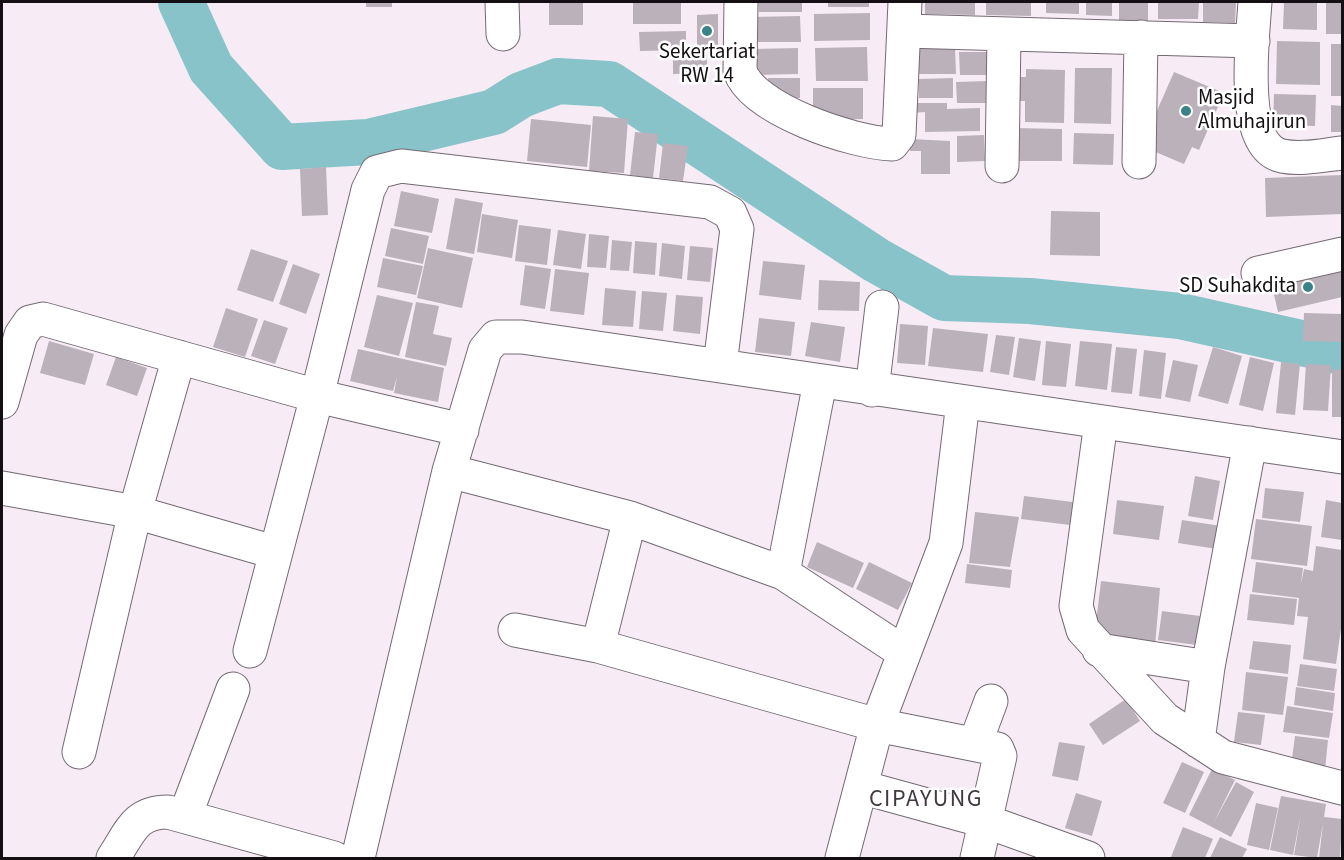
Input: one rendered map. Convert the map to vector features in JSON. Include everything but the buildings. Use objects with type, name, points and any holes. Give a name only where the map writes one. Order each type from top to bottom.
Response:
[{"type":"street","points":[[502,2],[503,34]]},
{"type":"street","points":[[741,2],[741,71],[744,82],[772,105],[818,128],[876,144],[892,144],[899,135],[905,16],[1004,35],[1253,41]]},
{"type":"street","points":[[1255,2],[1252,111],[1259,136],[1268,149],[1281,156],[1304,158],[1342,153]]},
{"type":"street","points":[[1002,166],[1004,35]]},
{"type":"street","points":[[1139,162],[1141,38]]},
{"type":"street","points":[[250,651],[368,190],[377,172],[401,166],[710,202],[730,213],[737,229],[720,365]]},
{"type":"street","points":[[1258,273],[1342,254]]},
{"type":"street","points":[[872,390],[882,307]]},
{"type":"street","points":[[2,402],[21,335],[30,322],[43,320],[317,396],[462,430]]},
{"type":"street","points":[[358,858],[449,471],[485,350],[496,337],[522,337],[720,365],[872,390],[1342,457]]},
{"type":"street","points":[[79,752],[135,513],[179,357]]},
{"type":"street","points":[[783,573],[820,382]]},
{"type":"street","points":[[842,858],[877,725],[946,543],[963,402]]},
{"type":"street","points":[[1101,422],[1076,606],[1083,630],[1099,650],[1166,719],[1223,757],[1342,787]]},
{"type":"street","points":[[1198,741],[1208,667],[1250,443]]},
{"type":"street","points":[[449,471],[630,518],[783,573],[903,652]]},
{"type":"street","points":[[2,488],[135,513],[274,552]]},
{"type":"street","points":[[598,646],[630,518]]},
{"type":"street","points":[[515,630],[598,646],[877,725],[997,749],[1000,756],[977,858]]},
{"type":"street","points":[[1099,650],[1208,667]]},
{"type":"street","points":[[185,816],[233,689]]},
{"type":"street","points":[[975,744],[991,701]]},
{"type":"street","points":[[861,787],[985,821],[1088,858]]},
{"type":"street","points":[[113,858],[138,821],[150,812],[168,812],[185,816],[334,858]]},
{"type":"waterway","points":[[181,2],[211,68],[282,147],[368,142],[494,112],[521,95],[558,81],[609,84],[876,260],[944,298],[1030,301],[1180,316],[1342,352]]},
{"type":"place","name":"Sekertariat RW 14","points":[[707,31]]},
{"type":"place","name":"Masjid Almuhajirun","points":[[1186,111]]},
{"type":"place","name":"SD Suhakdita","points":[[1308,287]]},
{"type":"district","name":"CIPAYUNG","points":[[926,801]]}]
